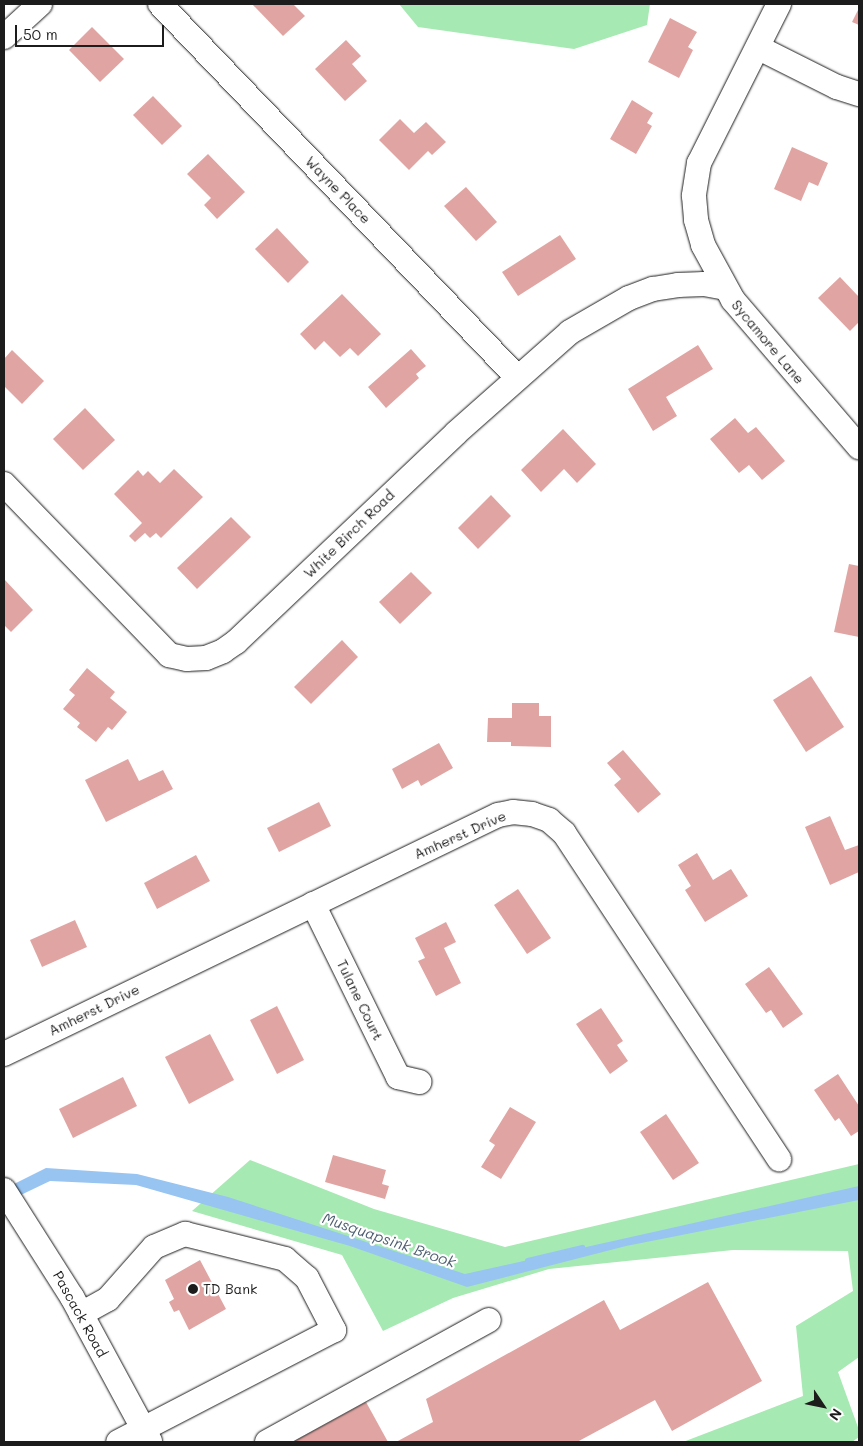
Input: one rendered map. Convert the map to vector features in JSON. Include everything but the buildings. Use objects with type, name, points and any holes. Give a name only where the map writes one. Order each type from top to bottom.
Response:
[{"type":"street","points":[[4,36],[39,4]]},
{"type":"street","name":"Wayne Place","points":[[160,4],[517,377]]},
{"type":"street","name":"Sycamore Lane","points":[[780,4],[697,169],[694,196],[696,220],[703,245],[739,308],[859,447]]},
{"type":"street","points":[[759,48],[837,87],[859,94]]},
{"type":"street","name":"White Birch Road","points":[[4,484],[169,655],[187,659],[206,658],[223,651],[236,642],[517,377],[570,332],[629,298],[653,289],[678,285],[704,284],[726,288]]},
{"type":"street","name":"Amherst Drive","points":[[4,1054],[498,815],[513,812],[532,814],[549,820],[564,833],[779,1158]]},
{"type":"street","name":"Tulane Court","points":[[313,904],[398,1077],[419,1082]]},
{"type":"street","name":"Pascack Road","points":[[4,1190],[81,1314],[147,1435]]},
{"type":"street","points":[[81,1314],[108,1299],[154,1247],[185,1234],[285,1259],[307,1278],[334,1330],[147,1435],[118,1442]]},
{"type":"street","points":[[267,1442],[489,1320]]},
{"type":"green space","points":[[399,4],[650,4],[647,25],[574,49],[418,27]]},
{"type":"green space","points":[[250,1160],[374,1209],[505,1247],[859,1164],[859,1357],[838,1372],[859,1430],[859,1437],[852,1442],[683,1442],[803,1396],[796,1326],[853,1291],[848,1251],[733,1250],[549,1269],[453,1298],[383,1331],[342,1255],[192,1211]]},
{"type":"water","points":[[46,1168],[137,1174],[228,1197],[465,1274],[859,1186],[859,1200],[626,1246],[467,1287],[350,1246],[136,1185],[50,1181],[4,1203],[4,1189]]},
{"type":"waterway","name":"Musquapsink Brook","points":[[528,1261],[582,1248]]},
{"type":"place","name":"TD Bank","points":[[193,1289]]}]
